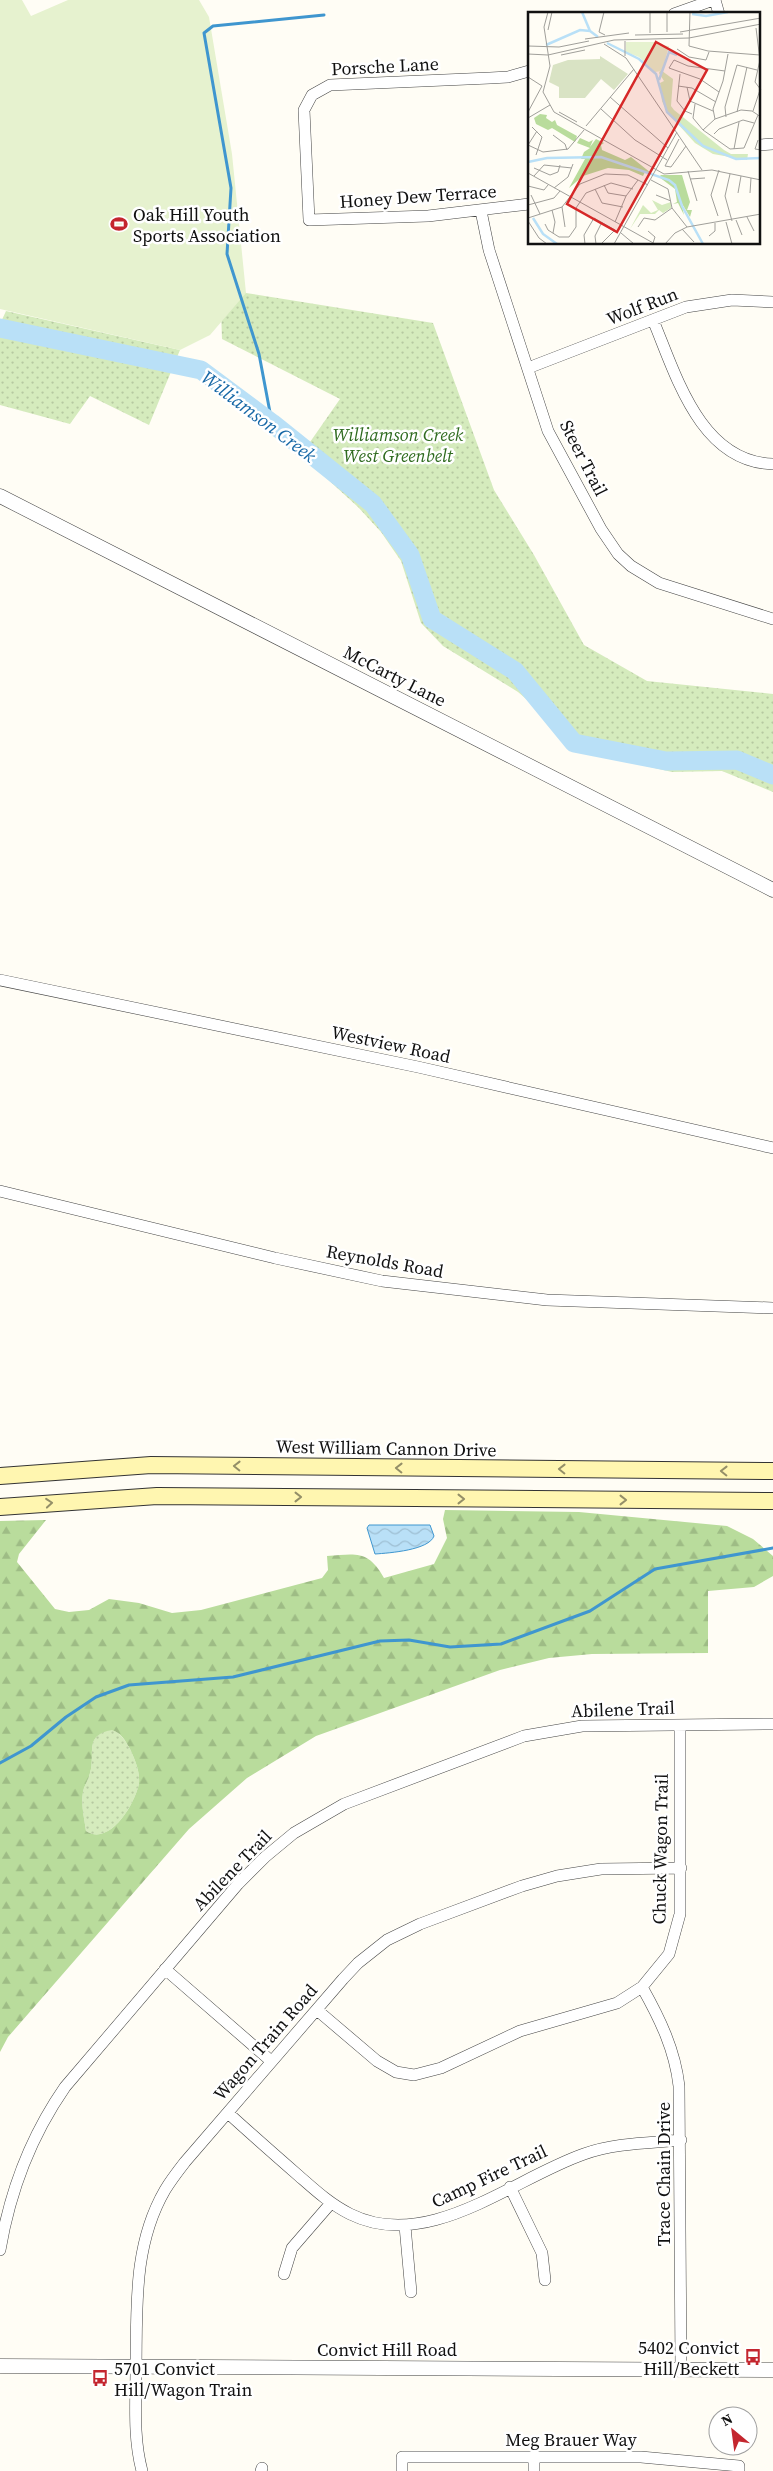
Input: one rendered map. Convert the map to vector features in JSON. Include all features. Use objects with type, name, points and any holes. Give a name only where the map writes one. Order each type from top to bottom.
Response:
[{"type":"main road","name":"West William Cannon Drive","points":[[0,1476],[151,1465],[773,1471]]},
{"type":"main road","points":[[0,1507],[157,1496],[773,1501]]},
{"type":"street","points":[[680,12],[714,0],[718,12]]},
{"type":"street","name":"Porsche Lane","points":[[309,220],[304,110],[312,95],[320,89],[330,85],[508,77],[528,71]]},
{"type":"street","points":[[760,144],[773,144]]},
{"type":"street","name":"Honey Dew Terrace","points":[[309,220],[428,216],[528,204]]},
{"type":"street","name":"Steer Trail","points":[[481,211],[489,250],[548,431],[601,529],[618,554],[631,566],[659,583],[773,619]]},
{"type":"street","name":"Wolf Run","points":[[528,368],[686,307],[711,302],[754,300],[773,302]]},
{"type":"street","points":[[653,320],[686,398],[703,427],[723,446],[743,457],[773,464]]},
{"type":"street","name":"McCarty Lane","points":[[0,496],[773,890]]},
{"type":"street","name":"Westview Road","points":[[0,980],[418,1067],[773,1148]]},
{"type":"street","name":"Reynolds Road","points":[[0,1191],[275,1258],[382,1281],[547,1300],[773,1308]]},
{"type":"street","name":"Abilene Trail","points":[[0,2250],[14,2189],[45,2119],[76,2072],[238,1884],[264,1858],[294,1833],[344,1804],[524,1736],[582,1726],[773,1724]]},
{"type":"street","name":"Chuck Wagon Trail","points":[[317,2010],[377,2061],[396,2072],[414,2075],[441,2068],[520,2031],[617,2003],[642,1987],[663,1963],[674,1940],[680,1914],[680,1725]]},
{"type":"street","name":"Wagon Train Road","points":[[142,2471],[136,2424],[137,2282],[152,2219],[165,2190],[180,2169],[271,2061],[358,1963],[374,1950],[404,1931],[420,1924],[557,1876],[600,1869],[681,1868]]},
{"type":"street","points":[[165,1968],[271,2061]]},
{"type":"street","name":"Trace Chain Drive","points":[[642,1987],[662,2024],[675,2060],[680,2101],[681,2368]]},
{"type":"street","name":"Camp Fire Trail","points":[[228,2113],[331,2203],[360,2218],[405,2226],[431,2222],[454,2215],[510,2187],[586,2153],[622,2145],[681,2140]]},
{"type":"street","points":[[510,2187],[539,2244],[545,2266],[545,2280]]},
{"type":"street","points":[[284,2274],[292,2248],[331,2203]]},
{"type":"street","points":[[405,2226],[411,2292]]},
{"type":"street","name":"Convict Hill Road","points":[[0,2366],[681,2368],[773,2370]]},
{"type":"street","points":[[534,2456],[534,2471]]},
{"type":"street","name":"Meg Brauer Way","points":[[402,2471],[402,2457],[641,2457],[739,2468]]},
{"type":"green space","name":"Oak Hill Youth Sports Association","points":[[0,0],[22,0],[31,16],[68,0],[199,0],[209,17],[232,154],[246,293],[210,335],[180,350],[0,309]]},
{"type":"green space","name":"Williamson Creek West Greenbelt","points":[[219,248],[246,293],[433,323],[494,490],[534,555],[584,645],[647,681],[773,694],[773,792],[722,771],[672,772],[624,761],[575,741],[518,692],[443,646],[421,623],[401,561],[381,532],[358,507],[301,455],[340,399],[222,339]]},
{"type":"green space","points":[[6,311],[180,350],[149,425],[90,396],[70,424],[0,405],[0,324]]},
{"type":"green space","points":[[445,1510],[579,1512],[727,1526],[753,1539],[773,1556],[773,1576],[754,1587],[708,1591],[708,1653],[592,1654],[549,1658],[500,1670],[316,1736],[247,1778],[189,1829],[8,2037],[0,2052],[0,1521],[46,1520],[19,1554],[17,1562],[55,1609],[69,1612],[89,1610],[109,1599],[139,1603],[172,1613],[201,1610],[322,1578],[328,1570],[327,1556],[354,1555],[367,1558],[373,1562],[384,1578],[434,1564],[447,1538],[443,1519]],"holes":[[[112,1730],[122,1737],[130,1749],[138,1770],[139,1783],[133,1801],[120,1820],[113,1828],[104,1833],[95,1834],[86,1831],[82,1799],[90,1773],[94,1741],[97,1736]]]},
{"type":"green space","points":[[112,1729],[118,1733],[130,1749],[138,1770],[139,1783],[133,1801],[120,1820],[113,1828],[104,1833],[95,1834],[86,1831],[82,1799],[90,1773],[94,1741],[103,1732]]},
{"type":"water","points":[[369,1525],[430,1525],[434,1536],[431,1541],[417,1548],[375,1554],[367,1528]]},
{"type":"waterway","points":[[272,423],[259,354],[227,254],[231,188],[204,33],[213,26],[324,15]]},
{"type":"waterway","name":"Williamson Creek","points":[[0,328],[201,370],[272,423],[373,504],[410,555],[432,619],[515,671],[574,743],[666,761],[737,760],[773,775]]},
{"type":"waterway","points":[[0,1763],[31,1746],[66,1717],[96,1697],[129,1685],[233,1677],[380,1641],[409,1640],[450,1647],[501,1644],[590,1611],[655,1569],[773,1548]]},
{"type":"place","name":"Oak Hill Youth Sports Association","points":[[119,224]]},
{"type":"place","name":"5402 Convict Hill/Beckett","points":[[753,2357]]},
{"type":"place","name":"5701 Convict Hill/Wagon Train","points":[[100,2378]]}]
